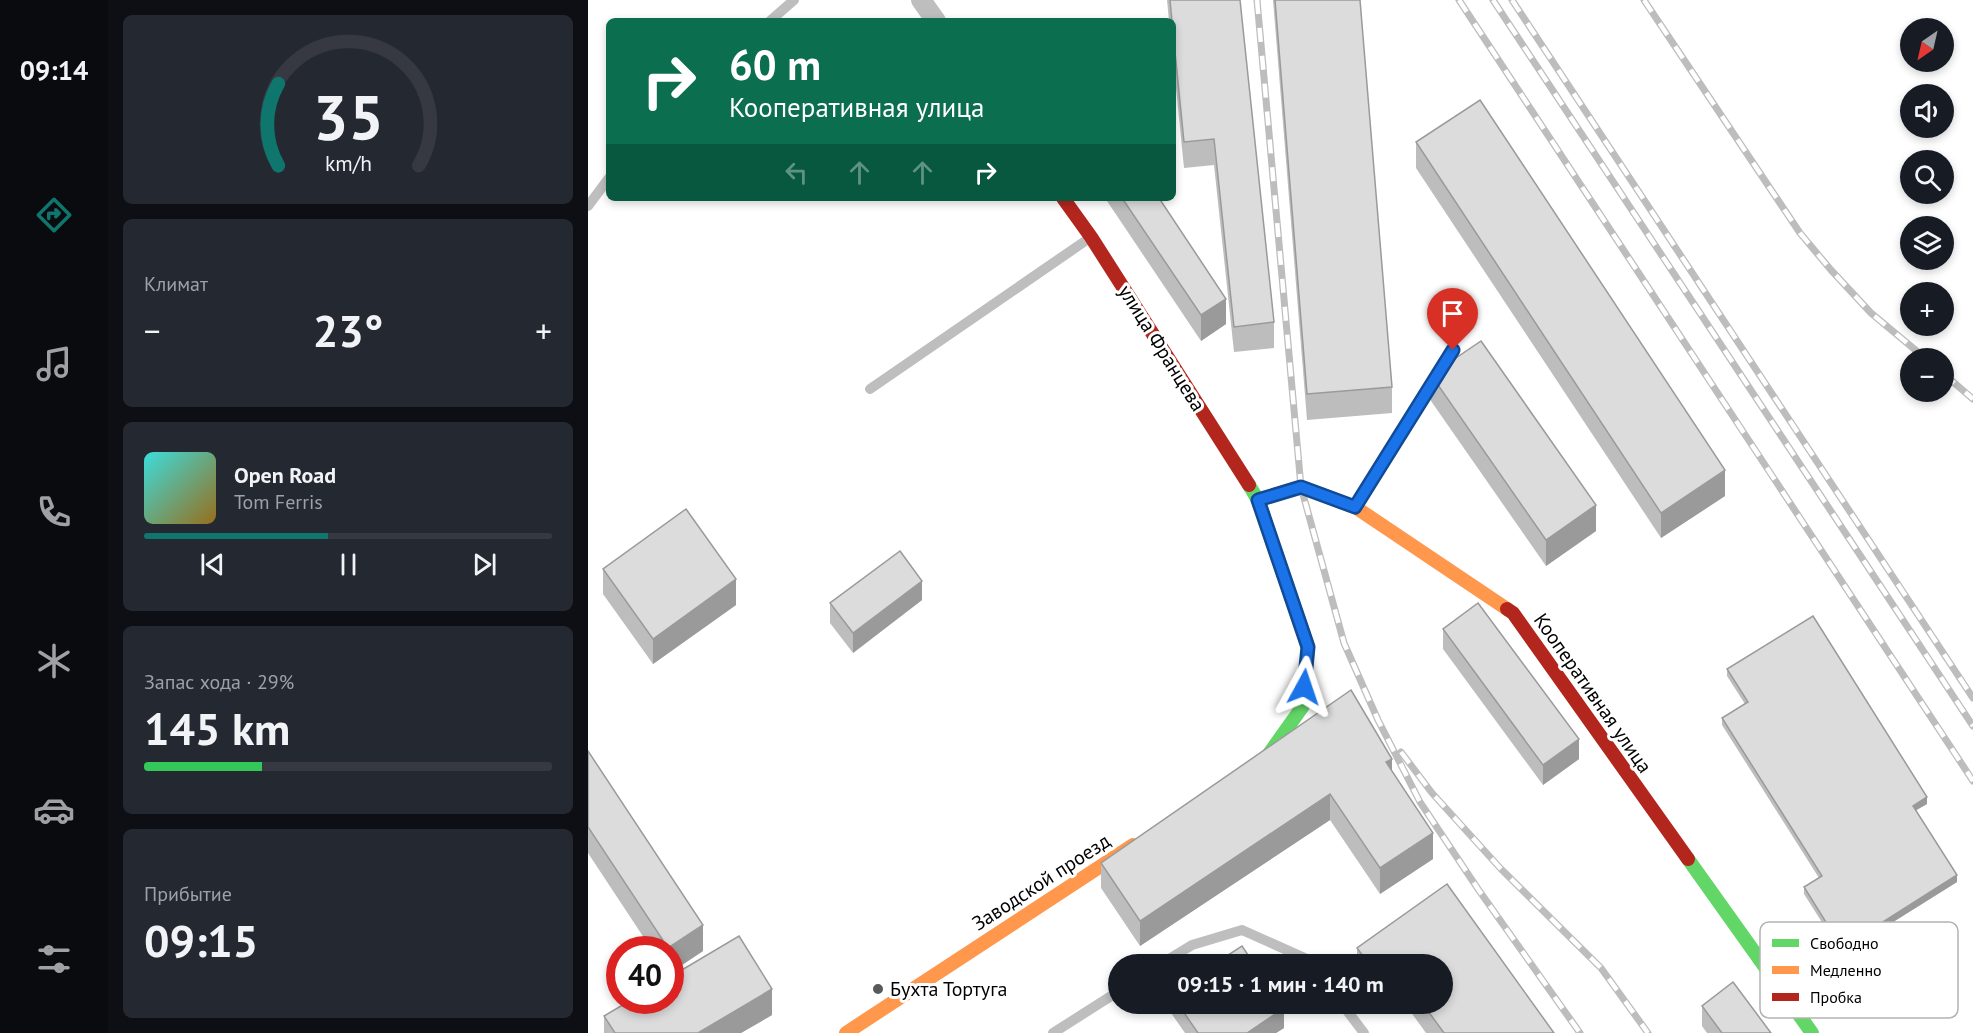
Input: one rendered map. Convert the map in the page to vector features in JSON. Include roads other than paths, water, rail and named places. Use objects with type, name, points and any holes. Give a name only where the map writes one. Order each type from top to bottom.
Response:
[{"type":"street","points":[[921,0],[934,18]]},
{"type":"street","name":"улица Францева","points":[[1065,201],[1091,237],[1258,500]]},
{"type":"street","name":"Кооперативная улица","points":[[1258,500],[1301,487],[1355,507],[1513,614],[1760,960]]},
{"type":"street","points":[[1236,778],[1266,759],[1303,706],[1308,647],[1258,500]]},
{"type":"street","name":"Заводской проезд","points":[[846,1033],[1146,837]]},
{"type":"street","name":"Кооперативная улица","points":[[1801,1018],[1812,1033]]},
{"type":"lane","points":[[773,18],[794,0]]},
{"type":"lane","points":[[588,206],[606,182]]},
{"type":"lane","points":[[870,389],[1091,237]]},
{"type":"lane","points":[[1355,507],[1453,350]]},
{"type":"lane","points":[[1177,954],[1192,945],[1242,930],[1296,954]]},
{"type":"lane","points":[[1053,1033],[1108,998]]},
{"type":"lane","points":[[1350,1014],[1364,1033]]},
{"type":"railway","points":[[1257,0],[1301,487],[1344,643],[1378,720],[1420,802],[1478,889],[1580,1033]]},
{"type":"railway","points":[[1459,0],[1973,781]]},
{"type":"railway","points":[[1493,0],[1973,726]]},
{"type":"railway","points":[[1512,0],[1973,698]]},
{"type":"railway","points":[[1644,0],[1800,233],[1871,313],[1913,348]]},
{"type":"railway","points":[[1954,383],[1973,399]]},
{"type":"railway","points":[[1401,752],[1432,793],[1501,869],[1601,968],[1648,1033]]},
{"type":"place","name":"Бухта Тортуга","points":[[878,989]]}]
